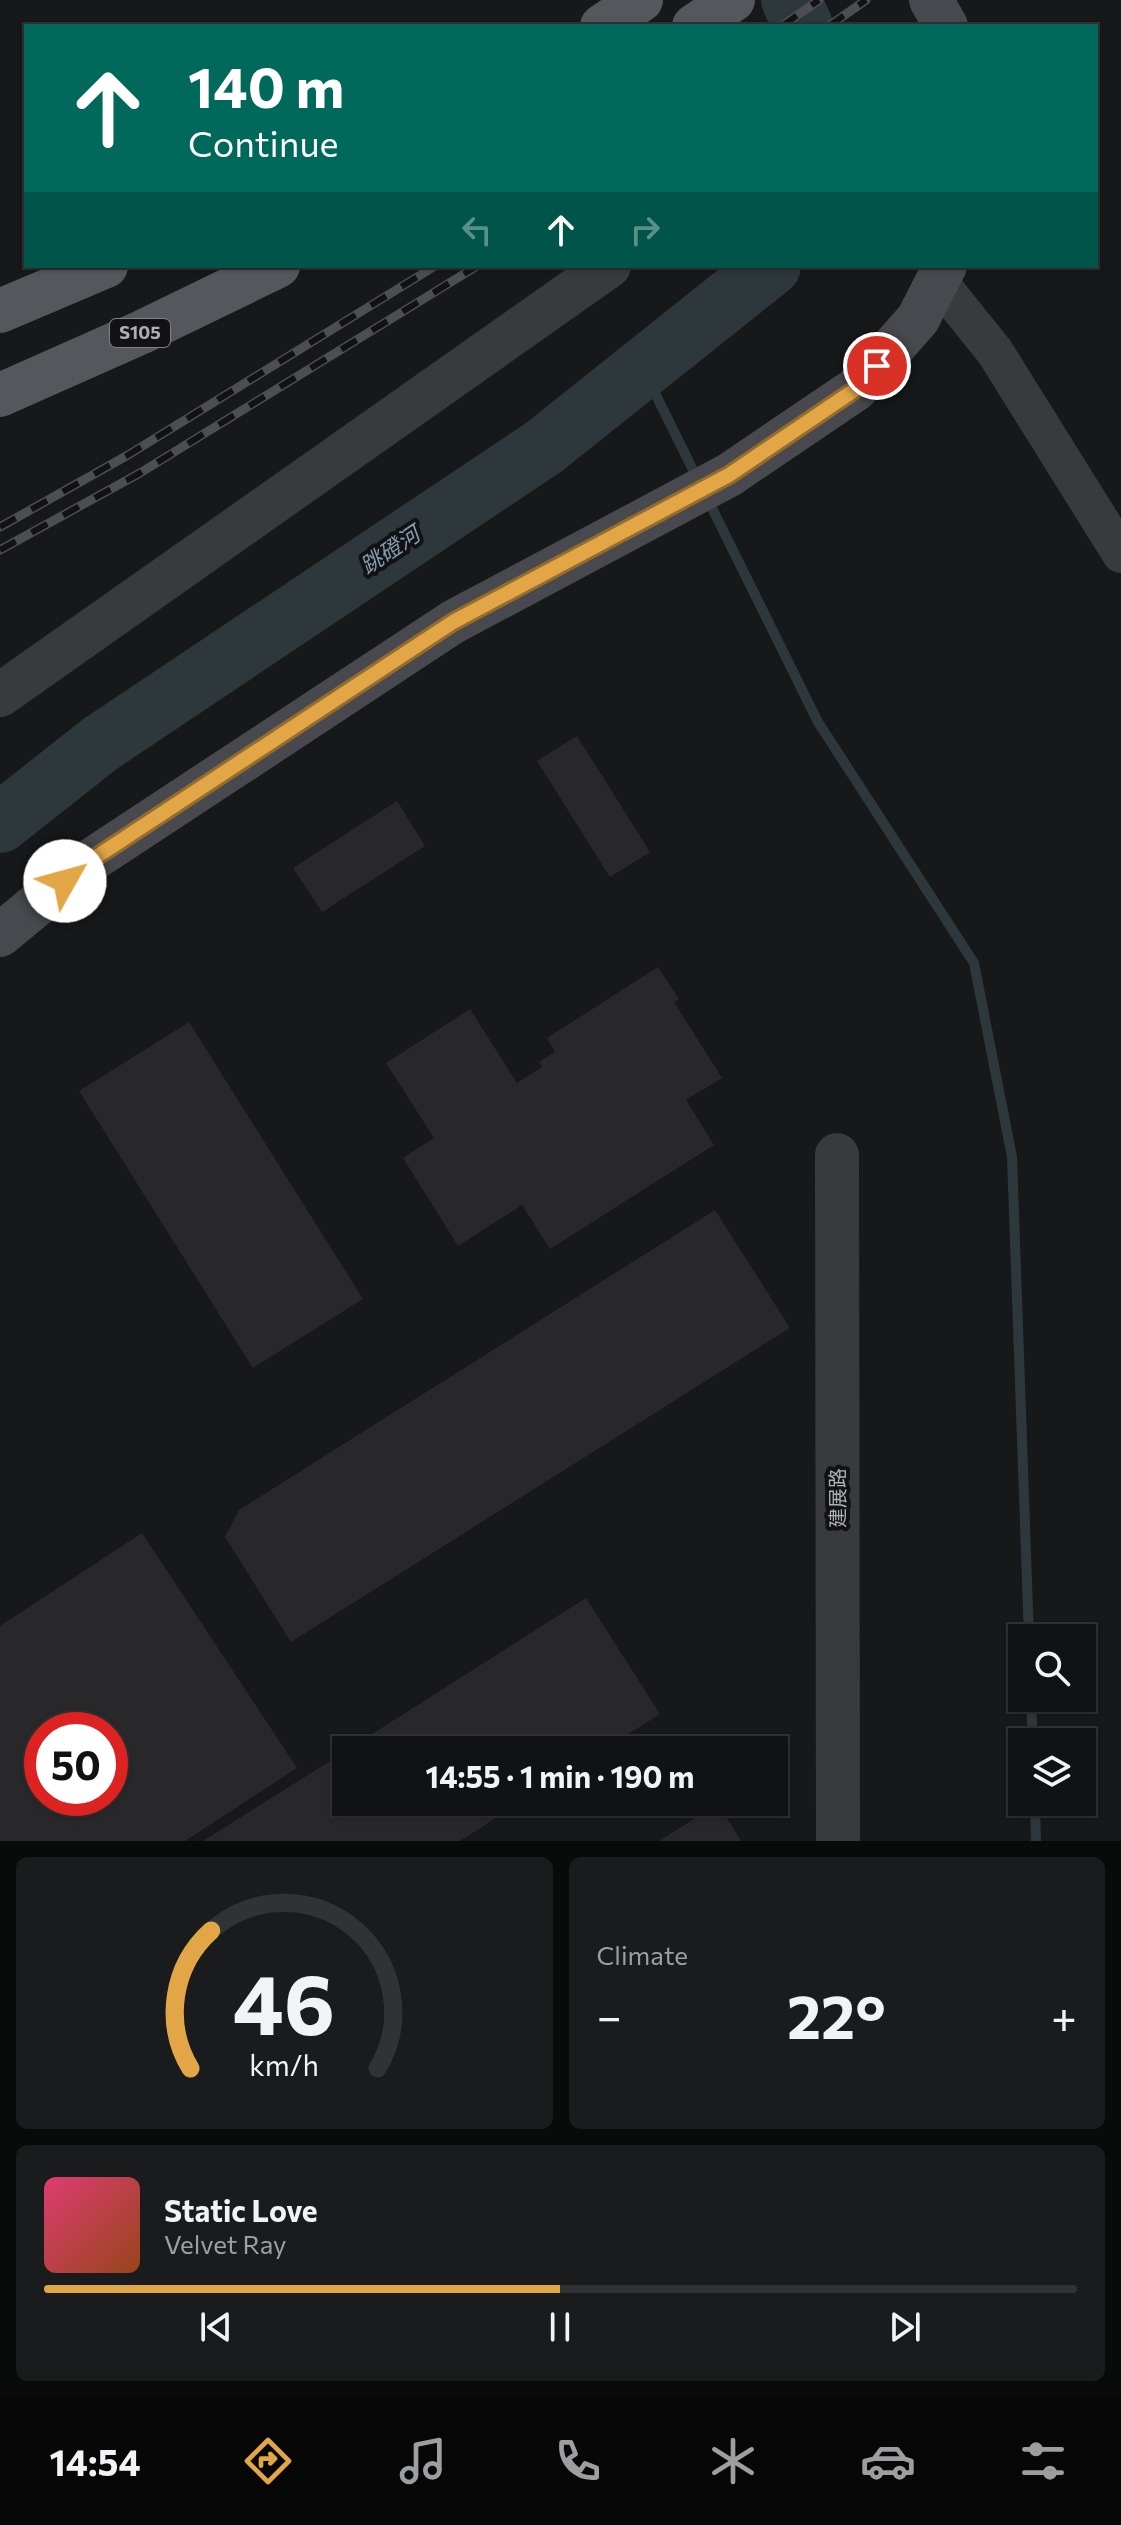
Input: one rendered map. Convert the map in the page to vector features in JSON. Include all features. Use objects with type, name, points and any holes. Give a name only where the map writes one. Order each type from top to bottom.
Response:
[{"type":"main road","points":[[605,24],[641,0]]},
{"type":"main road","points":[[697,24],[733,0]]},
{"type":"main road","points":[[0,285],[87,268]]},
{"type":"main road","points":[[0,311],[101,268]]},
{"type":"main road","name":"S105","points":[[0,395],[142,332],[274,268]]},
{"type":"main road","points":[[0,935],[87,863],[453,622],[729,475],[856,389],[918,319],[942,274]]},
{"type":"street","points":[[0,695],[606,268]]},
{"type":"street","points":[[942,274],[995,352],[1121,554]]},
{"type":"street","name":"建展路","points":[[837,1155],[838,1841]]},
{"type":"building","points":[[577,736],[650,852],[610,877],[537,761]]},
{"type":"building","points":[[397,801],[425,846],[322,912],[293,868]]},
{"type":"building","points":[[658,967],[679,999],[674,1002],[722,1078],[686,1100],[714,1145],[550,1249],[522,1205],[458,1246],[403,1158],[434,1138],[386,1063],[470,1009],[517,1083],[542,1067],[539,1062],[555,1052],[547,1038]]},
{"type":"building","points":[[189,1022],[363,1299],[253,1368],[79,1091]]},
{"type":"building","points":[[715,1210],[790,1328],[291,1642],[225,1537],[239,1510]]},
{"type":"building","points":[[142,1533],[297,1768],[185,1841],[0,1841],[0,1626]]},
{"type":"building","points":[[586,1598],[660,1714],[625,1736],[369,1736]]},
{"type":"building","points":[[332,1760],[332,1816],[499,1816],[460,1841],[203,1841]]},
{"type":"building","points":[[699,1816],[725,1816],[741,1841],[659,1841]]},
{"type":"waterway","name":"跳磴河","points":[[791,0],[802,24]]},
{"type":"waterway","name":"跳磴河","points":[[0,823],[100,744],[544,447],[768,268]]},
{"type":"waterway","points":[[643,369],[697,478]]},
{"type":"waterway","points":[[706,496],[818,722],[974,963],[1012,1157],[1029,1624]]},
{"type":"waterway","points":[[1032,1712],[1032,1728]]},
{"type":"waterway","points":[[1035,1816],[1036,1841]]},
{"type":"railway","points":[[785,24],[819,0]]},
{"type":"railway","points":[[832,24],[866,0]]},
{"type":"railway","points":[[0,527],[128,455],[432,268]]},
{"type":"railway","points":[[0,550],[140,473],[474,268]]},
{"type":"route","points":[[65,881],[87,863],[453,622],[729,475],[856,389],[877,366]]}]
